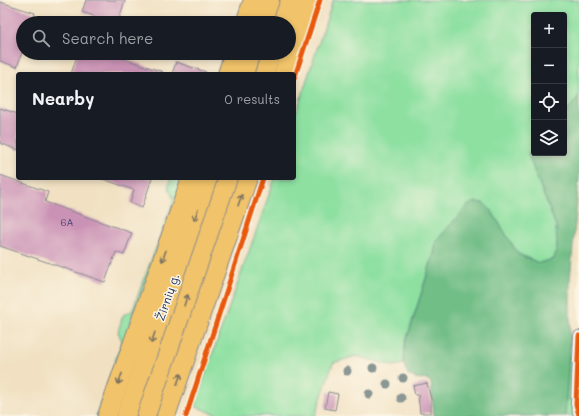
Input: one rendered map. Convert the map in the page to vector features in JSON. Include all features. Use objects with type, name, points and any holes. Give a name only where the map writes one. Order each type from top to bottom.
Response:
[{"type":"highway","points":[[247,16],[253,0]]},
{"type":"highway","points":[[264,16],[270,0]]},
{"type":"highway","points":[[284,16],[290,0]]},
{"type":"highway","points":[[296,34],[307,0]]},
{"type":"highway","points":[[228,72],[232,60]]},
{"type":"highway","points":[[245,72],[249,60]]},
{"type":"highway","points":[[265,72],[269,60]]},
{"type":"highway","points":[[284,72],[288,60]]},
{"type":"highway","points":[[107,416],[190,180]]},
{"type":"highway","name":"Žirnių g.","points":[[126,416],[207,180]]},
{"type":"highway","name":"Žirnių g.","points":[[146,416],[227,180]]},
{"type":"highway","points":[[166,416],[247,180]]},
{"type":"street","points":[[579,336],[576,404],[579,415]]},
{"type":"green space","points":[[333,0],[579,0],[579,96],[567,111],[567,12],[531,12],[531,150],[528,153],[556,226],[557,247],[554,259],[539,263],[518,254],[491,210],[436,241],[435,250],[405,344],[404,364],[393,366],[356,356],[333,363],[315,416],[221,416],[194,406],[274,180],[296,180],[296,113]]},
{"type":"green space","points":[[579,96],[579,179],[570,280],[570,343],[565,416],[434,416],[431,383],[428,380],[415,378],[408,375],[404,364],[405,345],[435,250],[436,241],[468,205],[476,202],[483,203],[491,210],[518,254],[539,263],[554,259],[557,247],[556,226],[528,153],[531,150],[531,156],[567,156],[567,111]]},
{"type":"green space","points":[[170,180],[184,180],[133,315],[99,416],[96,416],[122,341],[118,332],[123,315],[132,311],[174,200],[168,187]]},
{"type":"green space","points":[[570,343],[579,353],[579,416],[565,416]]},
{"type":"building","points":[[86,0],[125,0],[120,16],[94,16],[82,12]]},
{"type":"building","points":[[0,2],[35,13],[34,16],[16,16],[16,60],[19,60],[17,67],[0,61]]},
{"type":"building","points":[[76,60],[128,60],[163,72],[72,72]]},
{"type":"building","points":[[176,62],[206,72],[173,72]]},
{"type":"building","points":[[0,108],[16,113],[16,149],[0,143]]},
{"type":"building","points":[[0,175],[48,192],[45,202],[132,233],[124,255],[116,252],[105,282],[0,246]]},
{"type":"building","points":[[106,180],[151,180],[142,208],[130,203],[134,190]]},
{"type":"building","points":[[427,383],[431,399],[431,413],[420,413],[418,395],[415,395],[413,386]]},
{"type":"building","points":[[328,392],[338,394],[335,410],[325,408]]},
{"type":"cycle path","points":[[296,73],[320,0]]},
{"type":"cycle path","points":[[186,416],[262,180]]},
{"type":"cycle path","points":[[579,336],[576,404],[579,415]]}]
